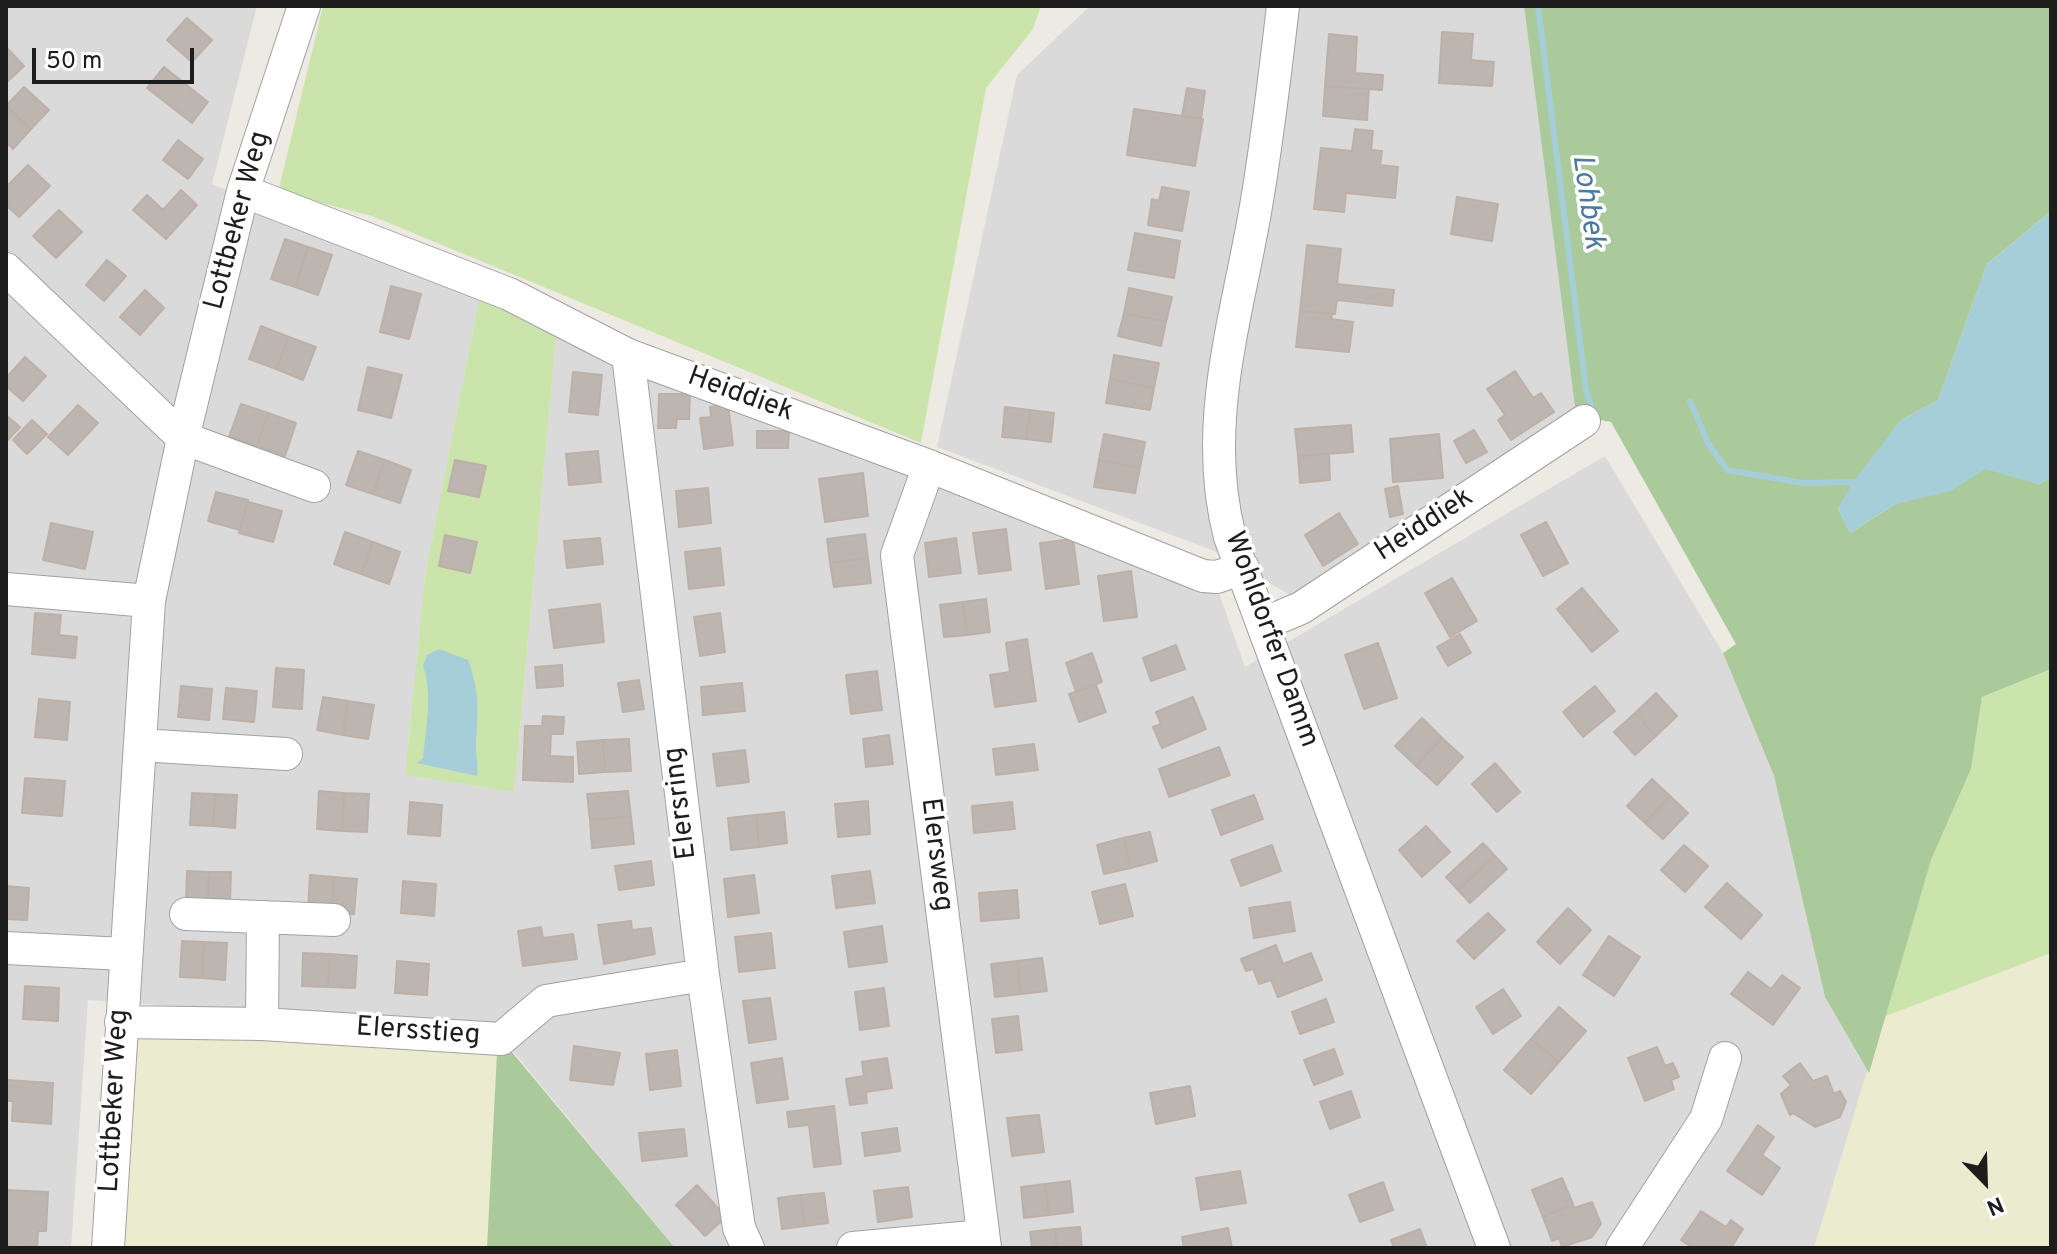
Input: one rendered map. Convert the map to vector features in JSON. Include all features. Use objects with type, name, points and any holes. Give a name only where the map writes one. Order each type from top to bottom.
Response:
[{"type":"street","name":"Lottbeker Weg","points":[[108,1248],[124,954],[149,601],[183,438],[243,191],[304,6]]},
{"type":"street","name":"Wohldorfer Damm","points":[[1283,6],[1257,198],[1225,359],[1217,431],[1220,500],[1494,1248]]},
{"type":"street","name":"Heiddiek","points":[[243,191],[509,294],[628,355],[929,466],[1203,576],[1217,577],[1243,568]]},
{"type":"street","points":[[6,269],[183,438],[314,486]]},
{"type":"street","name":"Elersring","points":[[628,355],[703,975],[739,1228],[748,1248]]},
{"type":"street","name":"Heiddiek","points":[[1263,624],[1301,608],[1584,421]]},
{"type":"street","name":"Elersweg","points":[[929,466],[897,555],[984,1242]]},
{"type":"street","points":[[6,589],[149,601]]},
{"type":"street","points":[[140,745],[286,754]]},
{"type":"street","points":[[186,914],[334,920]]},
{"type":"street","points":[[262,1024],[263,917]]},
{"type":"street","points":[[6,948],[124,954]]},
{"type":"street","name":"Elersstieg","points":[[121,1022],[262,1024],[501,1039],[546,1001],[703,975]]},
{"type":"street","points":[[1622,1248],[1706,1119],[1725,1058]]},
{"type":"street","points":[[853,1248],[984,1242]]},
{"type":"shaded area","points":[[6,6],[257,6],[212,184],[480,294],[425,575],[405,775],[514,792],[556,337],[1218,590],[1245,667],[1605,456],[1723,653],[1774,776],[1825,997],[1869,1073],[1814,1248],[675,1248],[494,1028],[88,1000],[71,1248],[6,1248]]},
{"type":"shaded area","points":[[1090,6],[1524,6],[1576,415],[1297,599],[1212,550],[937,447],[1017,75]]},
{"type":"green space","points":[[323,6],[1041,6],[1033,29],[986,88],[921,443],[372,216],[278,192]]},
{"type":"green space","points":[[1524,6],[2051,6],[2051,211],[1987,264],[1938,400],[1901,420],[1838,508],[1850,533],[1895,504],[1951,490],[1985,468],[2039,484],[2051,477],[2051,669],[1982,697],[1971,769],[1931,860],[1869,1073],[1825,997],[1774,776],[1723,653],[1736,644],[1611,422],[1576,415]]},
{"type":"green space","points":[[480,294],[556,337],[514,792],[405,775],[425,575]]},
{"type":"green space","points":[[2051,669],[2051,953],[1883,1017],[1931,860],[1971,769],[1982,697]]},
{"type":"green space","points":[[2051,953],[2051,1248],[1814,1248],[1883,1017]]},
{"type":"green space","points":[[138,1031],[497,1053],[487,1248],[125,1248]]},
{"type":"green space","points":[[501,1039],[675,1248],[487,1248],[497,1053]]},
{"type":"water","points":[[2051,211],[2051,477],[2039,484],[1985,469],[1951,491],[1895,504],[1850,533],[1838,508],[1853,482],[1901,420],[1938,400],[1987,264]]},
{"type":"water","points":[[439,649],[468,660],[475,682],[477,776],[417,763],[423,758],[428,711],[428,688],[423,666],[427,655]]},
{"type":"building","points":[[187,18],[212,40],[192,62],[167,40]]},
{"type":"building","points":[[1442,32],[1473,34],[1471,60],[1494,62],[1492,86],[1439,83]]},
{"type":"building","points":[[1329,34],[1357,37],[1355,73],[1383,75],[1382,90],[1325,86]]},
{"type":"building","points":[[6,47],[24,66],[6,83]]},
{"type":"building","points":[[164,67],[208,102],[192,123],[147,88]]},
{"type":"building","points":[[1325,86],[1369,89],[1367,120],[1323,116]]},
{"type":"building","points":[[24,87],[49,110],[31,129],[6,106]]},
{"type":"building","points":[[1187,88],[1205,91],[1201,119],[1182,116]]},
{"type":"building","points":[[6,106],[31,129],[13,149],[6,142]]},
{"type":"building","points":[[1134,109],[1203,119],[1195,166],[1127,155]]},
{"type":"building","points":[[1355,129],[1373,131],[1371,150],[1382,151],[1380,165],[1398,167],[1395,198],[1346,193],[1344,212],[1314,209],[1321,148],[1352,151]]},
{"type":"building","points":[[178,140],[203,159],[188,179],[163,160]]},
{"type":"building","points":[[28,165],[50,186],[19,217],[6,205],[6,187]]},
{"type":"building","points":[[1162,187],[1189,192],[1182,231],[1148,225],[1152,199],[1159,201]]},
{"type":"building","points":[[181,190],[197,205],[166,239],[133,210],[147,195],[163,210]]},
{"type":"building","points":[[1457,197],[1498,204],[1492,241],[1451,234]]},
{"type":"building","points":[[59,210],[82,232],[56,258],[33,236]]},
{"type":"building","points":[[1135,233],[1180,241],[1174,278],[1128,270]]},
{"type":"building","points":[[285,239],[308,247],[295,287],[271,279]]},
{"type":"building","points":[[1307,245],[1341,249],[1337,284],[1394,290],[1392,306],[1337,300],[1335,314],[1300,311]]},
{"type":"building","points":[[308,247],[332,255],[318,295],[295,287]]},
{"type":"building","points":[[107,260],[126,276],[104,301],[86,285]]},
{"type":"building","points":[[391,286],[421,294],[409,339],[380,332]]},
{"type":"building","points":[[1129,288],[1172,297],[1166,322],[1124,313]]},
{"type":"building","points":[[145,290],[164,308],[140,335],[120,317]]},
{"type":"building","points":[[1300,311],[1332,314],[1331,319],[1353,322],[1349,352],[1296,347]]},
{"type":"building","points":[[1124,313],[1166,322],[1161,346],[1118,336]]},
{"type":"building","points":[[261,326],[289,337],[276,369],[249,359]]},
{"type":"building","points":[[289,337],[316,347],[303,380],[276,369]]},
{"type":"building","points":[[1114,355],[1159,363],[1154,388],[1110,379]]},
{"type":"building","points":[[25,357],[46,376],[23,401],[6,386],[6,378]]},
{"type":"building","points":[[368,367],[402,375],[391,418],[358,410]]},
{"type":"building","points":[[1515,371],[1533,398],[1541,393],[1554,412],[1511,440],[1498,420],[1505,415],[1487,389]]},
{"type":"building","points":[[573,372],[602,375],[598,415],[569,412]]},
{"type":"building","points":[[1110,379],[1154,388],[1150,410],[1106,403]]},
{"type":"building","points":[[659,394],[690,394],[689,419],[677,419],[676,428],[658,428]]},
{"type":"building","points":[[241,404],[268,413],[257,446],[229,437]]},
{"type":"building","points":[[728,404],[733,445],[704,449],[700,418],[711,417],[710,407]]},
{"type":"building","points":[[78,405],[98,423],[68,455],[48,437]]},
{"type":"building","points":[[1005,407],[1030,410],[1026,439],[1002,437]]},
{"type":"building","points":[[1030,410],[1054,413],[1051,442],[1026,439]]},
{"type":"building","points":[[268,413],[296,423],[285,456],[257,446]]},
{"type":"building","points":[[6,415],[20,427],[6,442]]},
{"type":"building","points":[[32,420],[47,434],[27,454],[13,440]]},
{"type":"building","points":[[1351,425],[1353,452],[1298,456],[1295,429]]},
{"type":"building","points":[[1474,430],[1487,452],[1466,463],[1454,441]]},
{"type":"building","points":[[757,431],[789,431],[788,448],[757,448]]},
{"type":"building","points":[[1104,434],[1145,442],[1140,468],[1099,460]]},
{"type":"building","points":[[1439,434],[1443,478],[1393,482],[1390,439]]},
{"type":"building","points":[[358,451],[385,460],[373,494],[346,485]]},
{"type":"building","points":[[598,451],[601,482],[569,485],[566,454]]},
{"type":"building","points":[[1329,454],[1330,480],[1300,483],[1298,456]]},
{"type":"building","points":[[385,460],[411,470],[400,503],[373,494]]},
{"type":"building","points":[[455,460],[486,466],[479,497],[448,491]]},
{"type":"building","points":[[1099,460],[1140,468],[1135,493],[1094,487]]},
{"type":"building","points":[[863,473],[868,516],[825,522],[819,479]]},
{"type":"building","points":[[1398,486],[1403,514],[1390,517],[1385,489]]},
{"type":"building","points":[[708,488],[711,523],[679,527],[676,491]]},
{"type":"building","points":[[216,492],[248,500],[240,530],[208,521]]},
{"type":"building","points":[[248,502],[282,511],[273,542],[239,533]]},
{"type":"building","points":[[1339,513],[1358,544],[1323,566],[1305,535]]},
{"type":"building","points":[[1546,522],[1568,563],[1543,576],[1521,535]]},
{"type":"building","points":[[51,523],[93,532],[85,569],[43,560]]},
{"type":"building","points":[[1006,529],[1011,570],[979,574],[973,533]]},
{"type":"building","points":[[345,532],[373,542],[361,574],[334,564]]},
{"type":"building","points":[[865,534],[868,558],[830,563],[827,539]]},
{"type":"building","points":[[445,535],[477,542],[470,573],[439,566]]},
{"type":"building","points":[[600,538],[603,564],[567,568],[564,541]]},
{"type":"building","points":[[956,538],[961,573],[929,577],[925,543]]},
{"type":"building","points":[[1073,539],[1079,584],[1046,589],[1040,543]]},
{"type":"building","points":[[373,542],[400,552],[389,584],[361,574]]},
{"type":"building","points":[[720,548],[724,585],[689,589],[685,552]]},
{"type":"building","points":[[868,558],[871,583],[834,587],[830,563]]},
{"type":"building","points":[[1131,571],[1137,617],[1104,621],[1098,576]]},
{"type":"building","points":[[1452,578],[1477,621],[1450,637],[1425,593]]},
{"type":"building","points":[[1582,588],[1618,631],[1592,652],[1557,609]]},
{"type":"building","points":[[986,599],[990,632],[967,635],[963,602]]},
{"type":"building","points":[[963,602],[967,635],[944,637],[940,605]]},
{"type":"building","points":[[600,604],[604,642],[554,648],[549,610]]},
{"type":"building","points":[[35,613],[61,615],[59,635],[77,637],[75,658],[32,654]]},
{"type":"building","points":[[720,613],[725,652],[700,656],[694,617]]},
{"type":"building","points":[[1460,634],[1471,653],[1448,666],[1437,647]]},
{"type":"building","points":[[1027,639],[1036,701],[995,707],[990,675],[1010,672],[1006,643]]},
{"type":"building","points":[[1378,643],[1397,698],[1364,709],[1345,655]]},
{"type":"building","points":[[1176,645],[1185,669],[1151,681],[1143,658]]},
{"type":"building","points":[[1092,653],[1102,682],[1076,692],[1066,663]]},
{"type":"building","points":[[562,665],[563,686],[537,688],[535,667]]},
{"type":"building","points":[[276,668],[304,670],[302,709],[273,707]]},
{"type":"building","points":[[877,671],[882,710],[851,714],[846,675]]},
{"type":"building","points":[[639,680],[644,709],[623,712],[618,683]]},
{"type":"building","points":[[742,683],[745,711],[703,715],[701,687]]},
{"type":"building","points":[[1096,685],[1106,712],[1079,722],[1069,694]]},
{"type":"building","points":[[181,686],[212,689],[209,720],[178,717]]},
{"type":"building","points":[[1595,686],[1615,711],[1583,737],[1563,712]]},
{"type":"building","points":[[226,688],[257,691],[254,722],[223,719]]},
{"type":"building","points":[[1656,693],[1677,716],[1656,736],[1635,713]]},
{"type":"building","points":[[323,697],[348,701],[343,735],[317,730]]},
{"type":"building","points":[[1193,697],[1206,729],[1162,748],[1153,727],[1161,724],[1156,712]]},
{"type":"building","points":[[39,699],[70,702],[67,740],[35,737]]},
{"type":"building","points":[[348,701],[374,705],[368,739],[343,735]]},
{"type":"building","points":[[1635,713],[1656,736],[1635,755],[1614,732]]},
{"type":"building","points":[[543,716],[564,717],[563,734],[551,734],[550,756],[573,757],[573,782],[523,780],[525,726],[542,726]]},
{"type":"building","points":[[1422,718],[1442,738],[1416,766],[1395,746]]},
{"type":"building","points":[[889,735],[893,764],[866,767],[863,739]]},
{"type":"building","points":[[1442,738],[1463,757],[1437,785],[1416,766]]},
{"type":"building","points":[[629,739],[631,771],[605,772],[603,740]]},
{"type":"building","points":[[603,740],[605,772],[579,774],[577,742]]},
{"type":"building","points":[[1034,744],[1038,770],[996,775],[993,749]]},
{"type":"building","points":[[1219,747],[1230,775],[1169,797],[1159,769]]},
{"type":"building","points":[[745,750],[749,782],[717,786],[713,754]]},
{"type":"building","points":[[1495,763],[1520,792],[1497,812],[1472,784]]},
{"type":"building","points":[[25,778],[65,781],[62,816],[22,813]]},
{"type":"building","points":[[1652,779],[1670,796],[1645,823],[1627,806]]},
{"type":"building","points":[[319,791],[344,793],[342,831],[317,829]]},
{"type":"building","points":[[628,791],[631,816],[590,820],[587,794]]},
{"type":"building","points":[[192,793],[215,794],[213,826],[190,825]]},
{"type":"building","points":[[344,793],[369,794],[367,832],[342,831]]},
{"type":"building","points":[[215,794],[237,795],[235,828],[213,826]]},
{"type":"building","points":[[1254,795],[1263,819],[1221,835],[1212,810]]},
{"type":"building","points":[[1670,796],[1688,813],[1663,839],[1645,823]]},
{"type":"building","points":[[868,801],[870,834],[838,837],[835,804]]},
{"type":"building","points":[[410,802],[442,805],[440,836],[408,834]]},
{"type":"building","points":[[1012,802],[1015,829],[974,833],[972,806]]},
{"type":"building","points":[[784,812],[787,843],[759,847],[756,815]]},
{"type":"building","points":[[756,815],[759,847],[731,850],[728,818]]},
{"type":"building","points":[[631,816],[634,844],[592,848],[590,820]]},
{"type":"building","points":[[1426,826],[1450,852],[1422,877],[1399,850]]},
{"type":"building","points":[[1150,832],[1157,861],[1131,868],[1123,838]]},
{"type":"building","points":[[1123,838],[1131,868],[1104,874],[1097,845]]},
{"type":"building","points":[[1483,843],[1495,856],[1458,890],[1446,877]]},
{"type":"building","points":[[1272,845],[1281,871],[1241,886],[1231,860]]},
{"type":"building","points":[[1684,845],[1708,866],[1685,892],[1661,870]]},
{"type":"building","points":[[1495,856],[1507,869],[1470,903],[1458,890]]},
{"type":"building","points":[[651,861],[654,885],[619,890],[615,866]]},
{"type":"building","points":[[187,871],[209,872],[208,903],[186,902]]},
{"type":"building","points":[[870,871],[875,903],[836,908],[832,876]]},
{"type":"building","points":[[209,872],[231,872],[230,903],[208,903]]},
{"type":"building","points":[[310,875],[334,877],[331,913],[308,911]]},
{"type":"building","points":[[754,875],[759,913],[728,917],[724,879]]},
{"type":"building","points":[[334,877],[357,879],[354,914],[331,913]]},
{"type":"building","points":[[403,881],[436,884],[434,916],[401,913]]},
{"type":"building","points":[[1727,883],[1762,915],[1741,939],[1705,907]]},
{"type":"building","points":[[1125,884],[1133,916],[1100,924],[1092,892]]},
{"type":"building","points":[[6,886],[29,888],[27,920],[6,919]]},
{"type":"building","points":[[1017,890],[1019,918],[981,921],[979,893]]},
{"type":"building","points":[[1290,902],[1295,931],[1254,938],[1249,908]]},
{"type":"building","points":[[1568,908],[1591,930],[1560,964],[1537,942]]},
{"type":"building","points":[[1488,913],[1505,930],[1474,959],[1457,941]]},
{"type":"building","points":[[631,921],[632,930],[651,928],[655,954],[604,964],[598,925]]},
{"type":"building","points":[[882,926],[887,962],[849,967],[844,932]]},
{"type":"building","points":[[541,927],[543,938],[573,934],[577,959],[523,966],[518,931]]},
{"type":"building","points":[[771,933],[775,968],[739,972],[735,937]]},
{"type":"building","points":[[1609,936],[1640,957],[1614,996],[1583,975]]},
{"type":"building","points":[[182,941],[204,942],[202,978],[180,977]]},
{"type":"building","points":[[204,942],[227,943],[225,980],[202,978]]},
{"type":"building","points":[[1276,945],[1283,964],[1311,953],[1322,980],[1278,997],[1271,980],[1259,984],[1253,969],[1246,971],[1241,959]]},
{"type":"building","points":[[303,953],[330,954],[328,987],[302,986]]},
{"type":"building","points":[[330,954],[357,956],[355,988],[328,987]]},
{"type":"building","points":[[1042,958],[1047,991],[1021,994],[1017,961]]},
{"type":"building","points":[[397,961],[429,964],[427,995],[395,993]]},
{"type":"building","points":[[1017,961],[1021,994],[995,997],[991,964]]},
{"type":"building","points":[[1748,972],[1771,989],[1782,975],[1800,988],[1773,1025],[1731,994]]},
{"type":"building","points":[[25,986],[59,988],[58,1021],[23,1019]]},
{"type":"building","points":[[884,988],[889,1026],[860,1030],[855,992]]},
{"type":"building","points":[[1503,989],[1521,1016],[1493,1034],[1476,1007]]},
{"type":"building","points":[[770,998],[776,1039],[749,1043],[743,1001]]},
{"type":"building","points":[[1326,999],[1334,1022],[1300,1034],[1292,1012]]},
{"type":"building","points":[[1559,1007],[1586,1031],[1559,1062],[1531,1039]]},
{"type":"building","points":[[1018,1016],[1022,1050],[996,1053],[992,1019]]},
{"type":"building","points":[[1531,1039],[1559,1062],[1531,1094],[1504,1070]]},
{"type":"building","points":[[574,1046],[620,1053],[613,1085],[570,1080]]},
{"type":"building","points":[[1657,1047],[1665,1066],[1673,1063],[1679,1077],[1671,1080],[1674,1089],[1645,1101],[1628,1058]]},
{"type":"building","points":[[1334,1049],[1343,1074],[1314,1085],[1304,1060]]},
{"type":"building","points":[[677,1050],[681,1086],[650,1090],[646,1054]]},
{"type":"building","points":[[782,1058],[788,1099],[757,1103],[751,1063]]},
{"type":"building","points":[[887,1058],[892,1088],[866,1092],[867,1103],[850,1105],[846,1079],[864,1076],[862,1062]]},
{"type":"building","points":[[1800,1063],[1813,1081],[1827,1076],[1834,1094],[1840,1091],[1846,1102],[1840,1117],[1815,1127],[1793,1113],[1790,1115],[1781,1094],[1791,1085],[1783,1076]]},
{"type":"building","points":[[6,1080],[53,1083],[51,1124],[12,1121],[13,1101],[6,1101]]},
{"type":"building","points":[[1190,1086],[1195,1116],[1156,1124],[1150,1093]]},
{"type":"building","points":[[1351,1091],[1360,1117],[1330,1129],[1320,1102]]},
{"type":"building","points":[[834,1106],[841,1164],[814,1167],[809,1125],[789,1127],[787,1112]]},
{"type":"building","points":[[1039,1115],[1044,1152],[1012,1156],[1007,1118]]},
{"type":"building","points":[[1758,1125],[1774,1137],[1762,1155],[1780,1168],[1762,1195],[1727,1171]]},
{"type":"building","points":[[897,1128],[900,1151],[865,1156],[862,1133]]},
{"type":"building","points":[[684,1129],[687,1156],[642,1161],[639,1133]]},
{"type":"building","points":[[1240,1171],[1246,1203],[1201,1210],[1196,1178]]},
{"type":"building","points":[[1562,1178],[1573,1204],[1543,1217],[1532,1190]]},
{"type":"building","points":[[1070,1181],[1073,1212],[1049,1215],[1045,1184]]},
{"type":"building","points":[[1383,1182],[1393,1210],[1360,1222],[1349,1195]]},
{"type":"building","points":[[1045,1184],[1049,1215],[1024,1218],[1021,1187]]},
{"type":"building","points":[[697,1185],[726,1217],[705,1236],[676,1205]]},
{"type":"building","points":[[908,1187],[912,1217],[878,1222],[874,1191]]},
{"type":"building","points":[[6,1190],[48,1192],[46,1231],[38,1231],[37,1248],[7,1246]]},
{"type":"building","points":[[824,1193],[828,1223],[805,1226],[801,1195]]},
{"type":"building","points":[[801,1195],[805,1226],[782,1229],[778,1198]]},
{"type":"building","points":[[1592,1202],[1601,1224],[1592,1237],[1562,1247],[1559,1238],[1552,1241],[1543,1217],[1573,1204],[1574,1208]]},
{"type":"building","points":[[1701,1211],[1726,1227],[1731,1220],[1743,1229],[1731,1248],[1693,1248],[1681,1240]]},
{"type":"building","points":[[1080,1227],[1082,1248],[1057,1248],[1055,1229]]},
{"type":"building","points":[[1228,1228],[1232,1248],[1184,1248],[1182,1237]]},
{"type":"building","points":[[1055,1229],[1057,1248],[1032,1248],[1030,1232]]},
{"type":"building","points":[[1420,1229],[1427,1248],[1394,1248],[1391,1240]]},
{"type":"waterway","name":"Lohbek","points":[[1538,6],[1586,390],[1591,405]]},
{"type":"waterway","name":"Lohbek","points":[[1690,401],[1708,443],[1727,470],[1803,483],[1853,482]]}]
